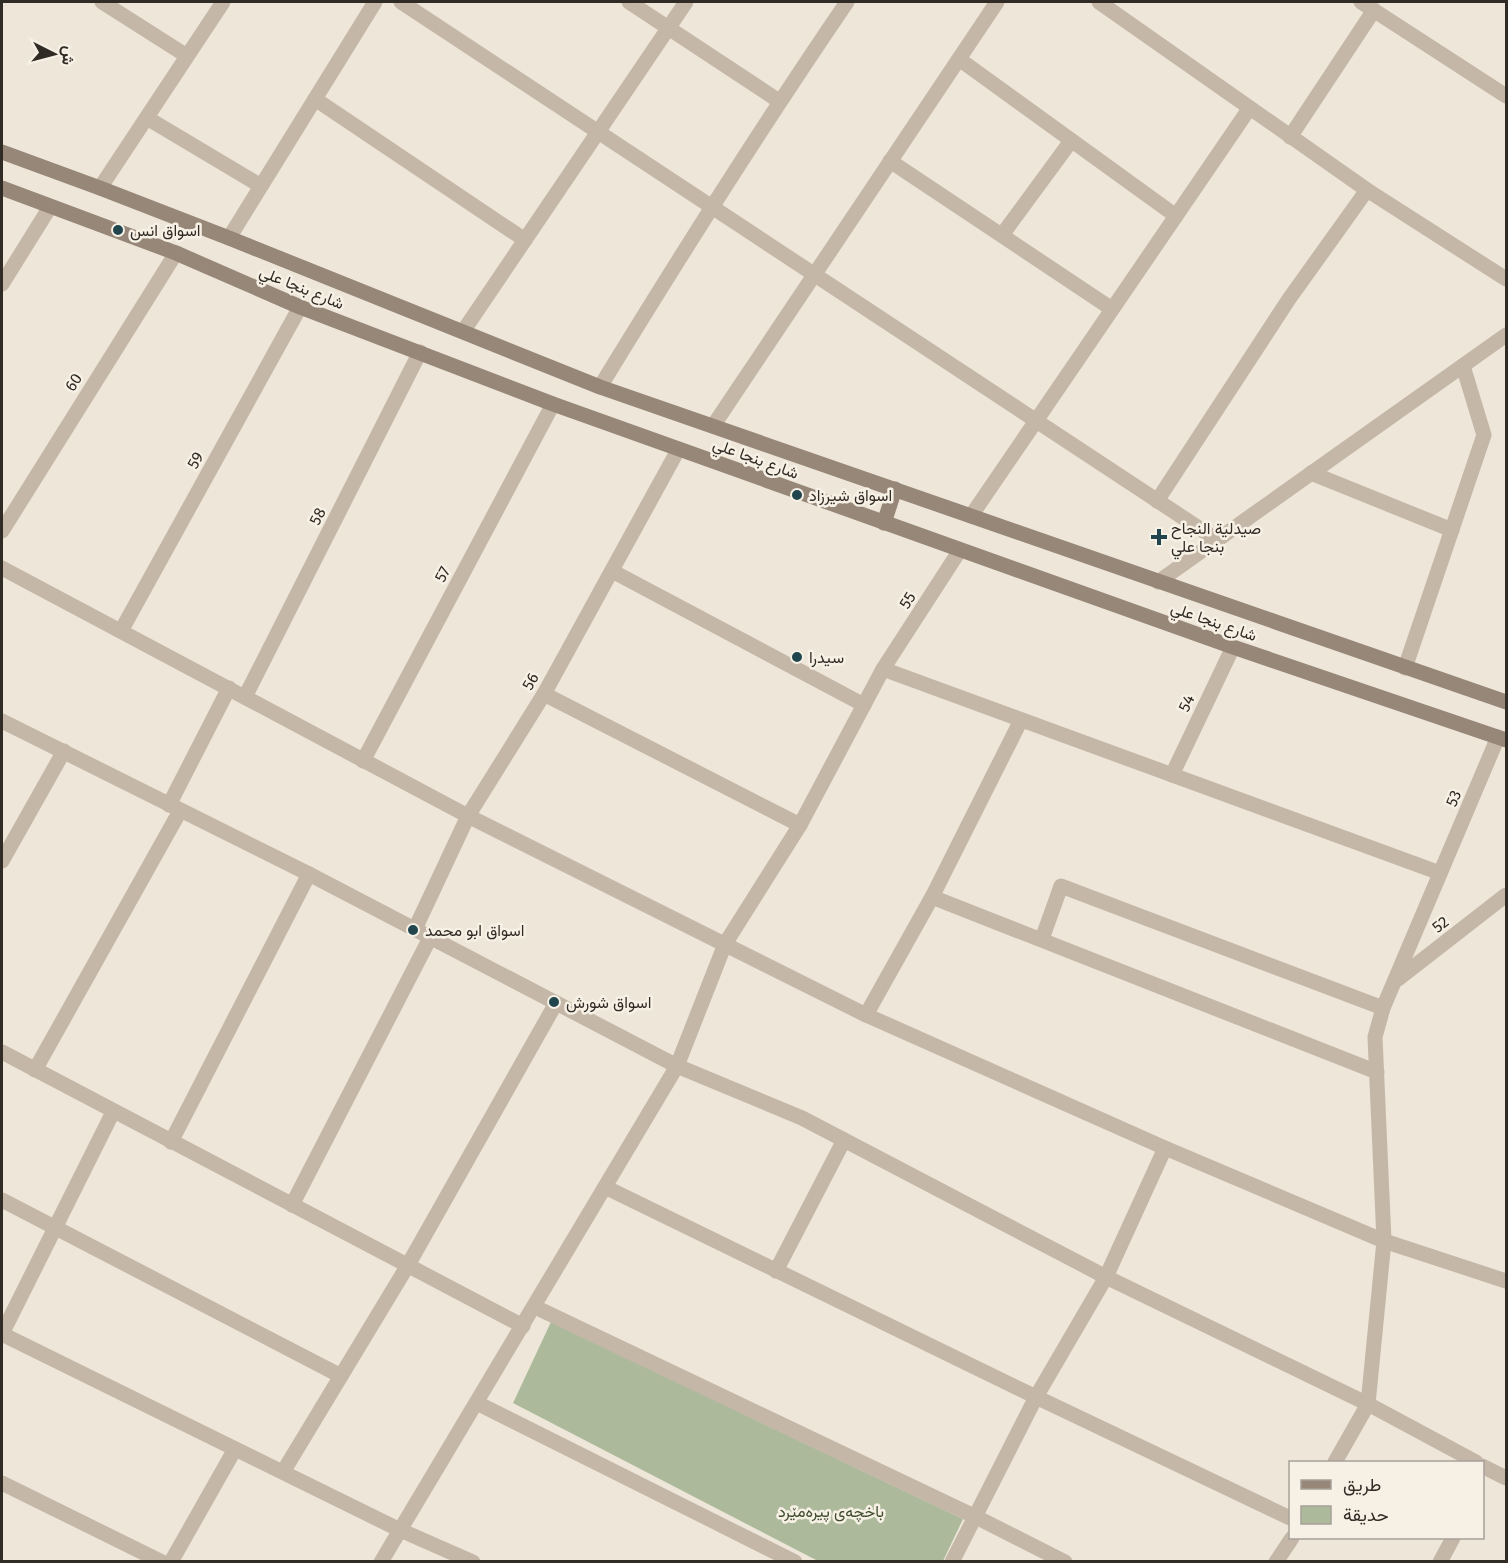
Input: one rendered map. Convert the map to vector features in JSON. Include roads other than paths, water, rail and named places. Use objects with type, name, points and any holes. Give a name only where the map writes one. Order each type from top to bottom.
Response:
[{"type":"main road","name":"شارع بنجا علي","points":[[2,152],[464,330],[600,387],[1506,702]]},
{"type":"main road","name":"شارع بنجا علي","points":[[2,188],[176,253],[300,307],[552,404],[1233,647],[1502,738]]},
{"type":"main road","points":[[884,523],[895,489]]},
{"type":"street","points":[[102,2],[187,56]]},
{"type":"street","points":[[100,188],[223,2]]},
{"type":"street","points":[[229,238],[375,2]]},
{"type":"street","points":[[401,2],[1217,540]]},
{"type":"street","points":[[629,2],[779,100]]},
{"type":"street","points":[[464,330],[686,2]]},
{"type":"street","points":[[600,387],[779,100],[847,2]]},
{"type":"street","points":[[713,426],[997,2]]},
{"type":"street","points":[[1099,2],[1367,190],[1506,279]]},
{"type":"street","points":[[1290,137],[1368,6],[1506,96]]},
{"type":"street","points":[[959,59],[1176,216]]},
{"type":"street","points":[[315,99],[525,240]]},
{"type":"street","points":[[971,516],[1249,109]]},
{"type":"street","points":[[147,118],[261,186]]},
{"type":"street","points":[[1002,235],[1071,141]]},
{"type":"street","points":[[890,161],[1112,309]]},
{"type":"street","points":[[1157,501],[1290,299],[1367,190]]},
{"type":"street","points":[[2,284],[50,207]]},
{"type":"street","name":"60","points":[[2,531],[176,253]]},
{"type":"street","name":"59","points":[[121,631],[300,307]]},
{"type":"street","points":[[1158,582],[1506,336]]},
{"type":"street","name":"58","points":[[245,697],[420,352]]},
{"type":"street","points":[[1405,668],[1484,435],[1462,366]]},
{"type":"street","name":"57","points":[[363,761],[552,404]]},
{"type":"street","name":"56","points":[[415,929],[468,816],[544,694],[678,450]]},
{"type":"street","points":[[1311,474],[1452,530]]},
{"type":"street","name":"55","points":[[381,1562],[677,1066],[724,944],[800,825],[883,669],[960,550]]},
{"type":"street","points":[[2,568],[468,816],[866,1015],[1165,1148],[1384,1241],[1506,1281]]},
{"type":"street","points":[[612,571],[864,705]]},
{"type":"street","name":"54","points":[[1172,774],[1233,647]]},
{"type":"street","points":[[883,669],[1440,873]]},
{"type":"street","points":[[35,1070],[175,808],[229,688]]},
{"type":"street","points":[[544,694],[800,825]]},
{"type":"street","points":[[866,1015],[932,897],[1021,720]]},
{"type":"street","points":[[2,721],[309,874],[677,1066],[802,1118],[1106,1277],[1368,1404],[1467,1461]]},
{"type":"street","name":"53","points":[[1368,1404],[1384,1241],[1375,1036],[1383,1008],[1440,873],[1502,738]]},
{"type":"street","points":[[2,861],[64,750]]},
{"type":"street","points":[[171,1142],[309,874]]},
{"type":"street","points":[[1042,939],[1061,886],[1383,1008]]},
{"type":"street","name":"52","points":[[1396,981],[1506,895]]},
{"type":"street","points":[[932,897],[1377,1072]]},
{"type":"street","points":[[292,1205],[430,938]]},
{"type":"street","points":[[283,1472],[408,1265],[556,1003]]},
{"type":"street","points":[[2,1052],[523,1326]]},
{"type":"street","points":[[113,1112],[2,1334],[400,1530],[473,1562]]},
{"type":"street","points":[[776,1271],[844,1140]]},
{"type":"street","points":[[951,1562],[1036,1397],[1106,1277],[1165,1148]]},
{"type":"street","points":[[605,1186],[776,1271],[1289,1518]]},
{"type":"street","points":[[2,1200],[341,1377]]},
{"type":"street","points":[[535,1307],[974,1516],[1065,1562]]},
{"type":"street","points":[[477,1404],[795,1562]]},
{"type":"street","points":[[1336,1461],[1368,1404]]},
{"type":"street","points":[[171,1562],[235,1449]]},
{"type":"street","points":[[1484,1470],[1506,1478]]},
{"type":"street","points":[[2,1483],[162,1562]]},
{"type":"street","points":[[1276,1562],[1291,1539]]},
{"type":"street","points":[[1440,1562],[1452,1539]]},
{"type":"place","name":"اسواق انس","points":[[118,230]]},
{"type":"place","name":"اسواق شيرزاد","points":[[797,495]]},
{"type":"place","name":"صيدلية النجاح بنجا علي","points":[[1159,537]]},
{"type":"place","name":"سيدرا","points":[[797,657]]},
{"type":"place","name":"اسواق ابو محمد","points":[[413,930]]},
{"type":"place","name":"اسواق شورش","points":[[554,1002]]},
{"type":"park label","name":"باخچەی پیرەمێرد","points":[[831,1511]]}]
